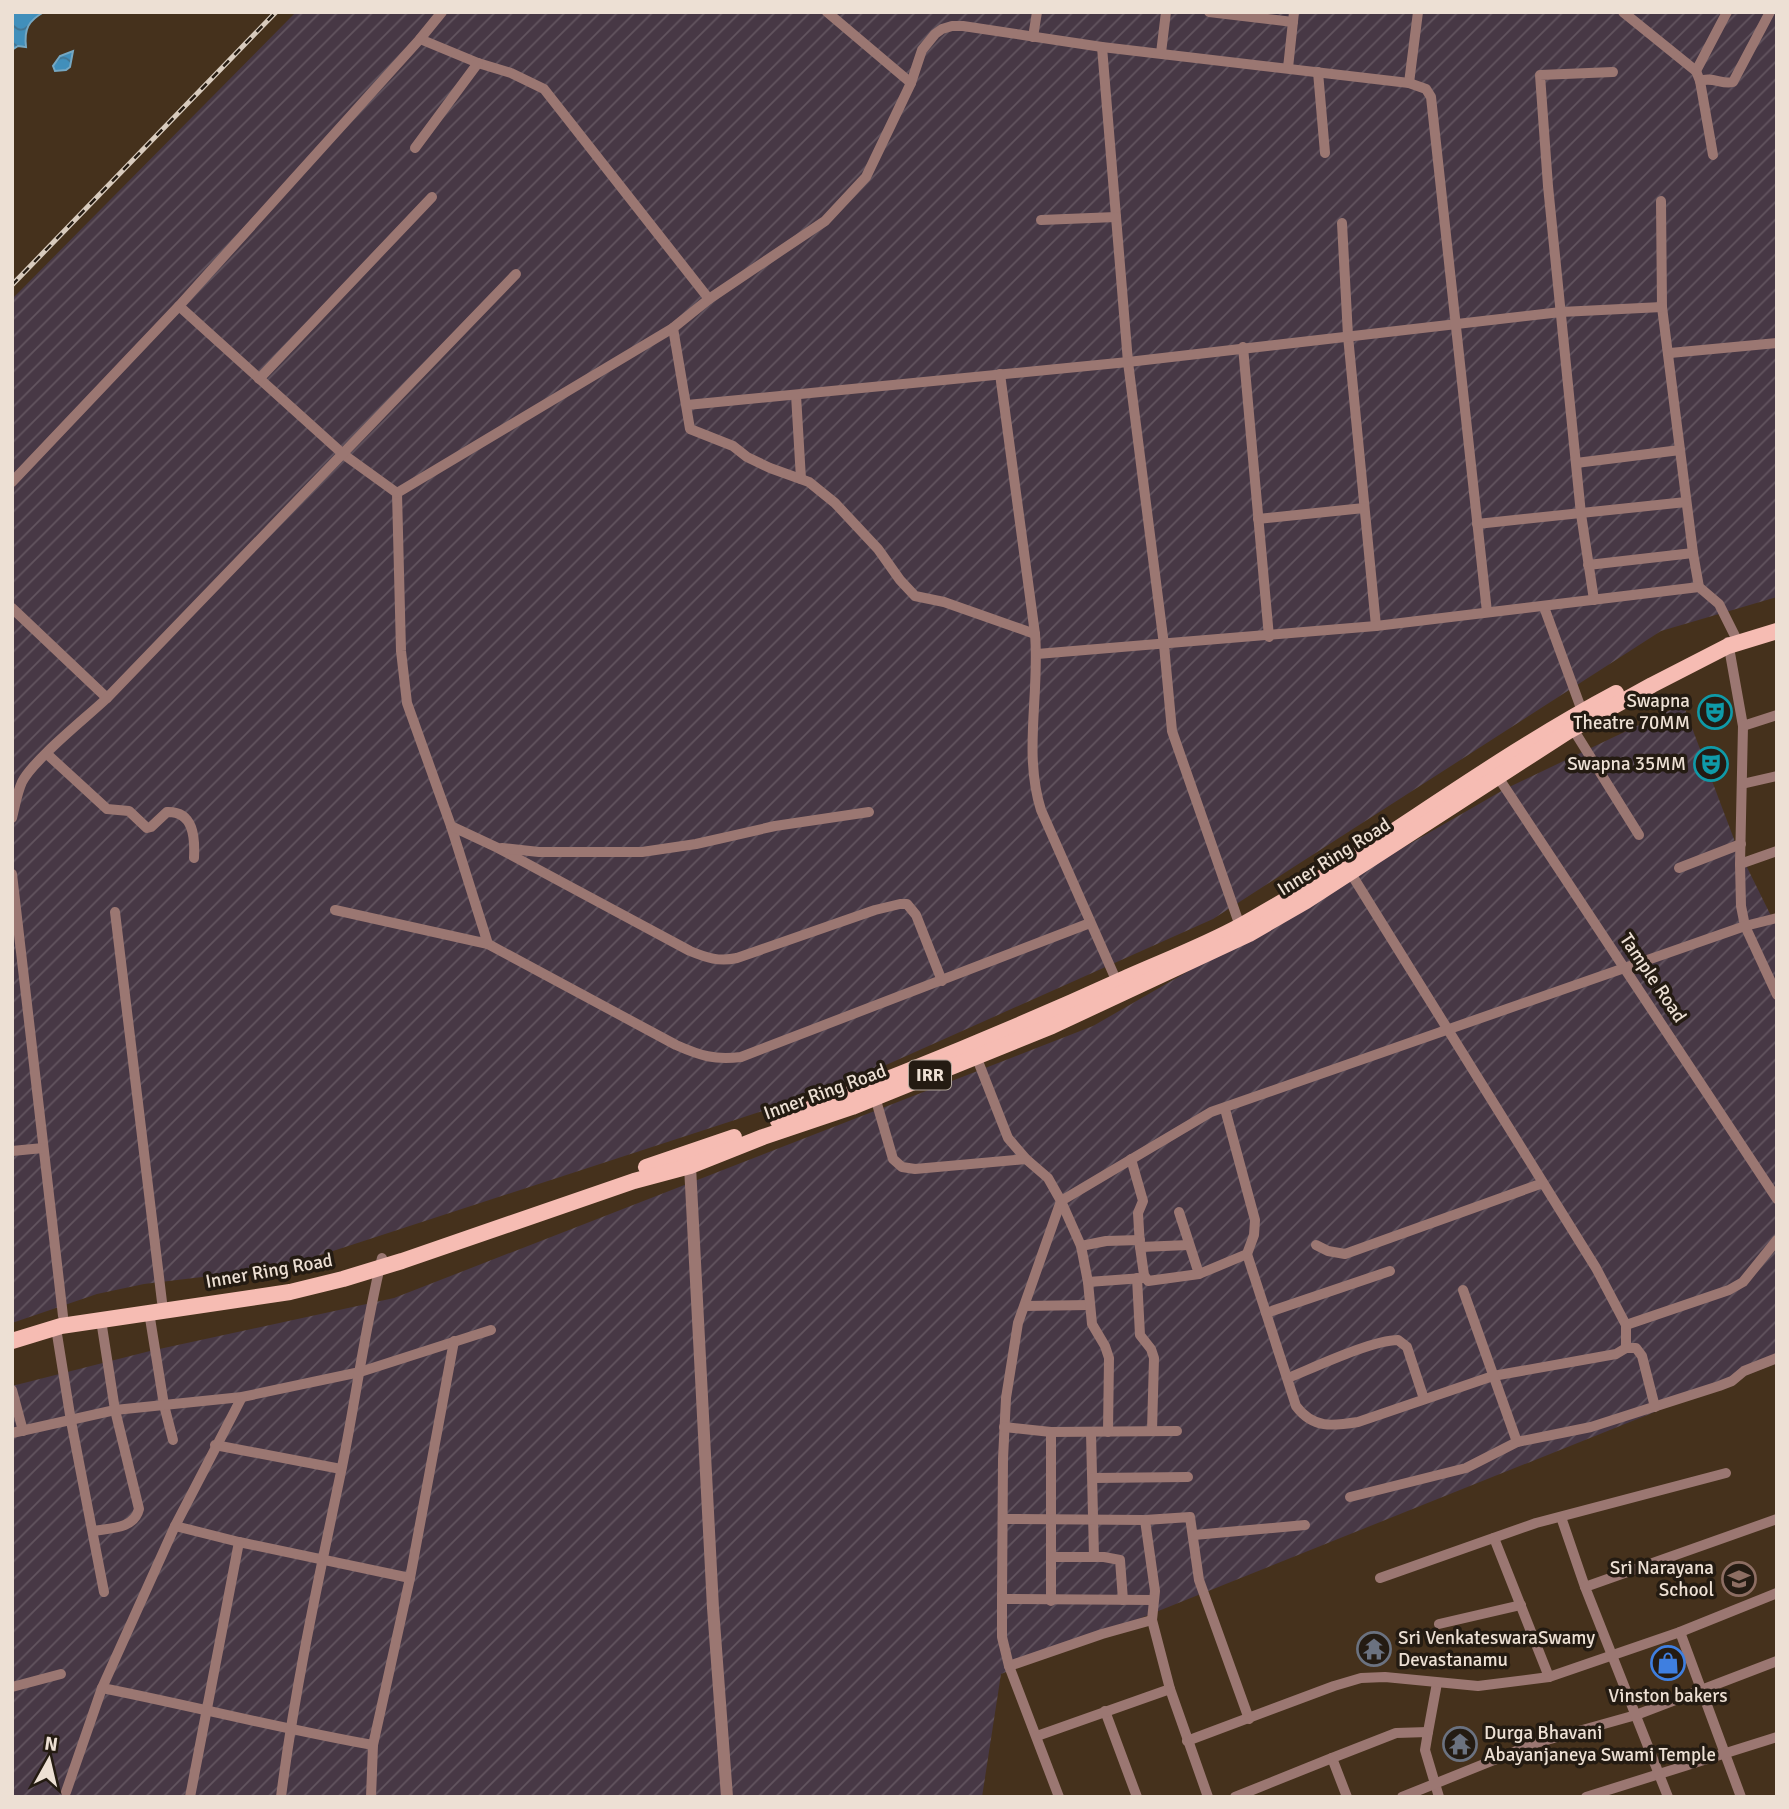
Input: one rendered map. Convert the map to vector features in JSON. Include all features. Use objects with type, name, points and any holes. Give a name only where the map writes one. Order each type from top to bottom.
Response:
[{"type":"main road","name":"Inner Ring Road","points":[[12,1331],[156,1307],[306,1289],[634,1181],[896,1077],[1244,930],[1582,711],[1674,662],[1777,621]]},
{"type":"main road","name":"Inner Ring Road","points":[[692,1158],[875,1097],[1052,1026],[1306,901],[1573,729],[1730,640],[1777,631]]},
{"type":"main road","name":"Inner Ring Road","points":[[12,1341],[59,1322],[101,1320],[156,1307]]},
{"type":"street","points":[[12,482],[179,306],[421,39],[442,12]]},
{"type":"street","points":[[827,12],[911,83]]},
{"type":"street","points":[[1034,37],[1037,12]]},
{"type":"street","points":[[1161,53],[1166,12]]},
{"type":"street","points":[[1209,12],[1294,17],[1289,68]]},
{"type":"street","points":[[1409,83],[1418,12]]},
{"type":"street","points":[[1623,12],[1696,71],[1713,155]]},
{"type":"street","points":[[1696,71],[1727,12]]},
{"type":"street","points":[[1700,81],[1706,79],[1733,82],[1770,12]]},
{"type":"street","points":[[397,493],[673,328],[709,299],[825,221],[866,177],[911,83],[922,50],[935,34],[952,26],[1102,47],[1409,83],[1421,85],[1426,89],[1431,97],[1487,612]]},
{"type":"street","points":[[421,39],[478,63],[511,73],[544,89],[709,299]]},
{"type":"street","points":[[1102,47],[1128,362],[1164,645],[1172,731],[1244,930]]},
{"type":"street","points":[[415,148],[478,63]]},
{"type":"street","points":[[1318,72],[1325,153]]},
{"type":"street","points":[[1594,600],[1581,514],[1540,75],[1613,72]]},
{"type":"street","points":[[259,379],[432,197]]},
{"type":"street","points":[[1661,201],[1662,307],[1670,352],[1693,553],[1699,587],[1719,604],[1730,640],[1743,726],[1741,906],[1745,926],[1777,995]]},
{"type":"street","points":[[1041,220],[1116,216]]},
{"type":"street","points":[[1342,223],[1348,336],[1376,626]]},
{"type":"street","points":[[12,818],[15,794],[24,779],[47,754],[107,698],[516,274]]},
{"type":"street","points":[[179,306],[342,454],[397,493]]},
{"type":"street","points":[[687,405],[1128,362],[1561,312],[1662,307]]},
{"type":"street","points":[[673,328],[690,429],[733,446],[747,457],[809,482],[835,502],[878,549],[915,596],[944,602],[1035,634]]},
{"type":"street","points":[[1670,352],[1777,343]]},
{"type":"street","points":[[1243,347],[1269,637]]},
{"type":"street","points":[[1000,374],[1037,654],[1031,768],[1034,789],[1117,982]]},
{"type":"street","points":[[796,395],[801,480]]},
{"type":"street","points":[[1576,463],[1681,450]]},
{"type":"street","points":[[397,493],[407,703],[451,826],[488,944]]},
{"type":"street","points":[[1477,524],[1686,502]]},
{"type":"street","points":[[1258,519],[1364,508]]},
{"type":"street","points":[[1588,565],[1693,553]]},
{"type":"street","points":[[1037,654],[1269,637],[1699,587]]},
{"type":"street","points":[[1544,607],[1582,711]]},
{"type":"street","points":[[12,608],[107,698]]},
{"type":"street","points":[[1743,726],[1777,715]]},
{"type":"street","points":[[1573,729],[1639,835]]},
{"type":"street","points":[[47,754],[107,809],[129,811],[147,828],[152,827],[167,811],[177,812],[189,822],[194,831],[194,858]]},
{"type":"street","points":[[1742,784],[1777,776]]},
{"type":"street","name":"Tample Road","points":[[1498,777],[1777,1199]]},
{"type":"street","points":[[498,848],[539,852],[642,852],[696,844],[775,826],[869,812]]},
{"type":"street","points":[[451,826],[498,848],[690,951],[712,959],[725,961],[737,958],[876,910],[907,904],[916,915],[942,981]]},
{"type":"street","points":[[1679,868],[1741,844]]},
{"type":"street","points":[[1740,864],[1777,851]]},
{"type":"street","points":[[1350,872],[1596,1268],[1626,1325],[1626,1348]]},
{"type":"street","points":[[12,874],[71,1421],[104,1592]]},
{"type":"street","points":[[335,911],[488,944],[676,1045],[701,1056],[720,1059],[741,1057],[1090,923]]},
{"type":"street","points":[[115,912],[164,1405],[173,1440]]},
{"type":"street","points":[[1059,1797],[1009,1666],[1002,1637],[1002,1599],[1004,1427],[1018,1323],[1061,1201],[1211,1112],[1745,926],[1777,918]]},
{"type":"street","points":[[976,1056],[1008,1138],[1026,1160],[1048,1178],[1081,1246],[1088,1282],[1091,1324],[1109,1358],[1108,1432]]},
{"type":"street","points":[[875,1097],[893,1159],[902,1167],[1026,1160]]},
{"type":"street","points":[[1225,1109],[1255,1220],[1254,1235],[1247,1254],[1296,1406],[1304,1416],[1318,1424],[1335,1426],[1358,1422],[1493,1376],[1616,1354],[1626,1348],[1636,1348],[1642,1356],[1655,1407]]},
{"type":"street","points":[[12,1151],[43,1148]]},
{"type":"street","points":[[692,1158],[713,1608],[727,1797]]},
{"type":"street","points":[[1131,1158],[1143,1201],[1138,1213],[1140,1335],[1151,1349],[1154,1358],[1152,1431]]},
{"type":"street","points":[[1316,1245],[1328,1251],[1345,1254],[1543,1183]]},
{"type":"street","points":[[1179,1212],[1199,1274]]},
{"type":"street","points":[[1626,1325],[1730,1290],[1743,1282],[1777,1240]]},
{"type":"street","points":[[1081,1246],[1106,1241],[1189,1245]]},
{"type":"street","points":[[1088,1282],[1141,1278],[1155,1281],[1199,1274],[1247,1254]]},
{"type":"street","points":[[281,1797],[289,1730],[381,1263]]},
{"type":"street","points":[[1266,1312],[1390,1271]]},
{"type":"street","points":[[1463,1290],[1517,1442]]},
{"type":"street","points":[[1025,1306],[1089,1306]]},
{"type":"street","points":[[93,1531],[131,1524],[137,1518],[139,1509],[115,1410],[101,1320]]},
{"type":"street","points":[[12,1390],[17,1432],[115,1410],[242,1397],[360,1372],[491,1329]]},
{"type":"street","points":[[1288,1378],[1382,1342],[1398,1340],[1407,1348],[1424,1399]]},
{"type":"street","points":[[371,1797],[373,1745],[410,1578],[454,1341]]},
{"type":"street","points":[[1350,1497],[1466,1468],[1517,1442],[1591,1427],[1655,1407],[1732,1381],[1744,1371],[1777,1358]]},
{"type":"street","points":[[66,1792],[102,1688],[175,1526],[242,1397]]},
{"type":"street","points":[[1004,1427],[1091,1433],[1177,1431]]},
{"type":"street","points":[[1051,1432],[1051,1601]]},
{"type":"street","points":[[1091,1433],[1094,1557]]},
{"type":"street","points":[[215,1445],[341,1469]]},
{"type":"street","points":[[1380,1578],[1561,1517],[1726,1473]]},
{"type":"street","points":[[1093,1478],[1188,1477]]},
{"type":"street","points":[[1003,1519],[1145,1520],[1190,1517],[1199,1580],[1249,1719]]},
{"type":"street","points":[[1561,1517],[1668,1797]]},
{"type":"street","points":[[1586,1587],[1777,1519]]},
{"type":"street","points":[[1145,1520],[1155,1591],[1152,1620],[1170,1689],[1208,1797]]},
{"type":"street","points":[[1194,1535],[1305,1525]]},
{"type":"street","points":[[175,1526],[410,1578]]},
{"type":"street","points":[[1494,1538],[1549,1677]]},
{"type":"street","points":[[190,1797],[239,1542]]},
{"type":"street","points":[[1052,1557],[1113,1557],[1122,1562],[1123,1600]]},
{"type":"street","points":[[1187,1741],[1361,1678],[1385,1677],[1478,1686],[1549,1677],[1680,1632],[1777,1593]]},
{"type":"street","points":[[1002,1599],[1153,1600]]},
{"type":"street","points":[[1439,1623],[1521,1605]]},
{"type":"street","points":[[1009,1666],[1152,1620]]},
{"type":"street","points":[[1680,1632],[1741,1797]]},
{"type":"street","points":[[1402,1797],[1536,1743],[1636,1715],[1777,1661]]},
{"type":"street","points":[[12,1687],[61,1674]]},
{"type":"street","points":[[1437,1683],[1425,1750],[1439,1797]]},
{"type":"street","points":[[102,1688],[206,1709],[289,1730],[373,1745]]},
{"type":"street","points":[[1037,1737],[1170,1689]]},
{"type":"street","points":[[1105,1711],[1137,1797]]},
{"type":"street","points":[[1236,1797],[1396,1733],[1428,1732]]},
{"type":"street","points":[[1589,1796],[1777,1737]]},
{"type":"street","points":[[1332,1758],[1347,1797]]},
{"type":"shaded area","points":[[296,12],[1777,12],[1777,597],[1661,631],[1213,919],[839,1086],[284,1267],[144,1284],[97,1294],[12,1323],[12,299]]},
{"type":"shaded area","points":[[1683,704],[1737,847],[1777,928],[1777,1363],[1001,1674],[982,1797],[12,1797],[12,1386],[150,1351],[394,1298],[1093,1026],[1505,789]]},
{"type":"water","points":[[12,12],[44,12],[28,26],[26,47],[18,46],[12,50]]},
{"type":"water","points":[[73,51],[70,67],[55,71],[53,66],[60,56]]},
{"type":"railway","points":[[12,285],[276,12]]},
{"type":"place","name":"Swapna Theatre 70MM","points":[[1715,712]]},
{"type":"place","name":"Swapna 35MM","points":[[1711,764]]},
{"type":"place","name":"Sri Narayana School","points":[[1739,1579]]},
{"type":"place","name":"Sri VenkateswaraSwamy Devastanamu","points":[[1374,1649]]},
{"type":"place","name":"Vinston bakers","points":[[1668,1663]]},
{"type":"place","name":"Durga Bhavani Abayanjaneya Swami Temple","points":[[1460,1744]]}]
